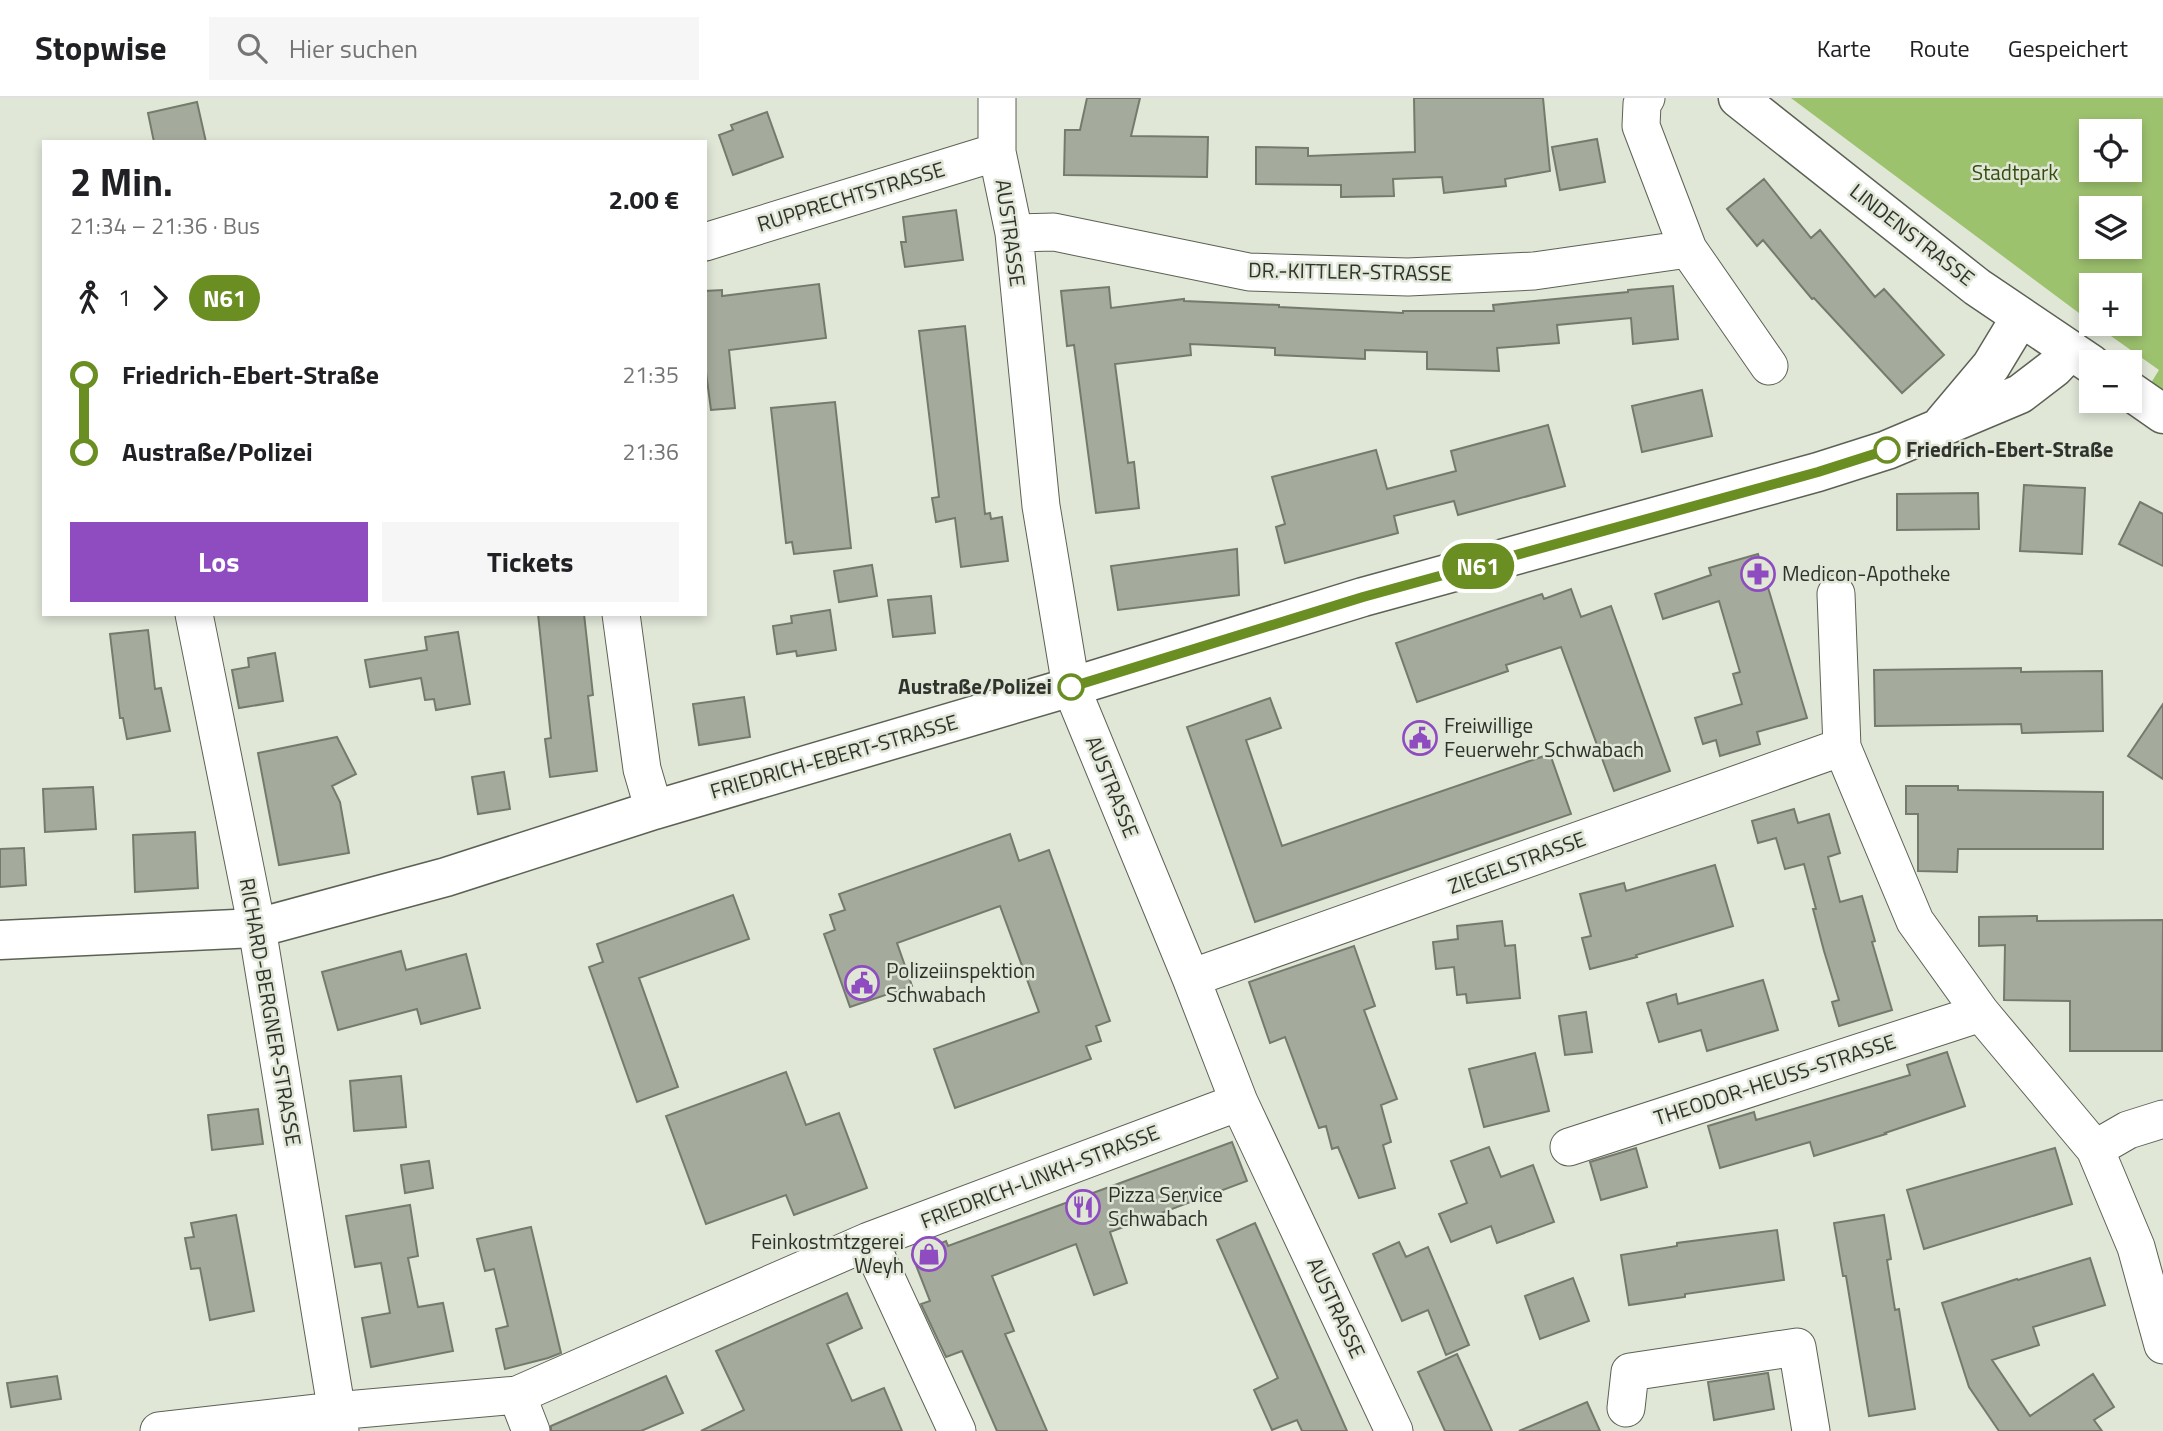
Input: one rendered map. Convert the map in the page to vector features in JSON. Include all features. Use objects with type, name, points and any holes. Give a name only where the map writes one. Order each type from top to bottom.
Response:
[{"type":"street","name":"AUSTRASSE","points":[[997,98],[998,152],[1014,233],[1041,506],[1071,687],[1239,1101],[1394,1431]]},
{"type":"street","points":[[1646,98],[1642,104],[1641,126],[1688,249],[1769,366]]},
{"type":"street","name":"LINDENSTRASSE","points":[[1738,98],[1977,287],[2079,356]]},
{"type":"street","name":"RUPPRECHTSTRASSE","points":[[707,241],[998,152]]},
{"type":"street","name":"DR.-KITTLER-STRASSE","points":[[1014,233],[1054,232],[1249,272],[1408,277],[1534,271],[1688,249]]},
{"type":"street","name":"FRIEDRICH-EBERT-STRASSE","points":[[1939,428],[1991,366],[2020,318]]},
{"type":"street","name":"FRIEDRICH-EBERT-STRASSE","points":[[0,940],[257,928],[446,877],[654,810],[1071,687],[1363,597],[1818,472],[1887,450],[2020,394],[2054,368],[2079,358]]},
{"type":"street","points":[[2142,399],[2163,414]]},
{"type":"street","points":[[1836,594],[1842,747],[1915,921],[1981,1013],[2095,1149],[2136,1247],[2163,1346]]},
{"type":"street","name":"RICHARD-BERGNER-STRASSE","points":[[194,616],[257,928],[338,1421]]},
{"type":"street","points":[[621,616],[642,769],[654,810]]},
{"type":"street","name":"ZIEGELSTRASSE","points":[[1191,978],[1842,747]]},
{"type":"street","name":"THEODOR-HEUSS-STRASSE","points":[[1569,1147],[1981,1013]]},
{"type":"street","name":"FRIEDRICH-LINKH-STRASSE","points":[[159,1431],[338,1421],[517,1395],[869,1241],[1239,1101]]},
{"type":"street","points":[[2095,1149],[2128,1130],[2163,1119]]},
{"type":"street","points":[[869,1241],[957,1431]]},
{"type":"street","points":[[1626,1408],[1630,1372],[1797,1348],[1811,1431]]},
{"type":"street","points":[[517,1395],[531,1431]]},
{"type":"green space","name":"Stadtpark","points":[[1791,98],[2163,98],[2163,411],[2142,400],[2159,370],[2142,358],[2142,350],[2131,350],[2111,336],[2142,336],[2142,273],[2079,273],[2079,313]]},
{"type":"building","points":[[1087,98],[1140,98],[1131,136],[1208,137],[1207,177],[1064,175],[1065,130],[1080,130]]},
{"type":"building","points":[[1414,98],[1543,98],[1550,171],[1505,179],[1506,186],[1444,193],[1442,177],[1393,179],[1394,196],[1341,197],[1341,185],[1256,184],[1256,147],[1308,148],[1308,156],[1415,152]]},
{"type":"building","points":[[197,102],[206,140],[154,140],[148,113]]},
{"type":"building","points":[[767,112],[783,157],[733,175],[719,135],[733,130],[731,125]]},
{"type":"building","points":[[1597,139],[1605,182],[1560,190],[1552,147]]},
{"type":"building","points":[[1764,179],[1811,238],[1820,230],[1875,297],[1884,289],[1944,355],[1902,393],[1814,298],[1812,299],[1763,240],[1757,246],[1727,209]]},
{"type":"building","points":[[956,210],[963,260],[905,267],[901,242],[906,242],[903,217]]},
{"type":"building","points":[[819,284],[826,338],[729,350],[735,408],[711,410],[707,380],[707,291],[722,290],[722,296]]},
{"type":"building","points":[[1673,286],[1678,339],[1633,344],[1631,318],[1557,325],[1559,343],[1497,348],[1499,371],[1427,369],[1427,352],[1365,350],[1365,359],[1275,355],[1275,348],[1190,344],[1191,355],[1115,364],[1128,463],[1134,462],[1139,508],[1096,513],[1074,345],[1067,346],[1061,291],[1109,287],[1111,308],[1184,299],[1403,313],[1494,311],[1493,305]]},
{"type":"building","points":[[965,326],[985,514],[990,513],[991,519],[1002,517],[1008,561],[961,567],[955,518],[936,522],[932,498],[939,497],[919,331]]},
{"type":"building","points":[[1702,390],[1712,436],[1642,452],[1632,406]]},
{"type":"building","points":[[835,402],[851,548],[794,554],[792,542],[786,543],[771,408]]},
{"type":"building","points":[[1548,425],[1565,486],[1458,515],[1454,501],[1394,516],[1398,533],[1285,563],[1276,527],[1285,524],[1272,477],[1376,450],[1387,489],[1456,471],[1451,451]]},
{"type":"building","points":[[2024,485],[2085,488],[2082,554],[2020,551]]},
{"type":"building","points":[[1978,493],[1979,529],[1897,530],[1897,494]]},
{"type":"building","points":[[2140,502],[2163,514],[2163,566],[2119,544]]},
{"type":"building","points":[[1237,549],[1239,595],[1118,610],[1111,566]]},
{"type":"building","points":[[1758,554],[1807,718],[1757,732],[1760,744],[1720,756],[1716,740],[1703,744],[1695,718],[1742,704],[1733,674],[1740,672],[1719,601],[1663,619],[1655,594],[1711,575],[1709,568]]},
{"type":"building","points":[[872,565],[877,596],[839,602],[834,571]]},
{"type":"building","points":[[1571,589],[1581,617],[1611,606],[1670,771],[1614,791],[1561,647],[1506,665],[1508,671],[1417,702],[1396,643],[1542,594],[1544,599]]},
{"type":"building","points":[[931,596],[935,633],[893,637],[888,600]]},
{"type":"building","points":[[830,610],[836,650],[797,656],[796,651],[777,654],[773,626],[792,623],[791,616]]},
{"type":"building","points":[[538,616],[584,616],[593,695],[588,696],[597,771],[550,777],[545,739],[551,738]]},
{"type":"building","points":[[148,630],[155,689],[161,688],[170,731],[127,739],[123,718],[120,718],[110,634]]},
{"type":"building","points":[[458,632],[470,704],[436,710],[434,699],[425,700],[421,678],[370,687],[365,660],[427,650],[425,637]]},
{"type":"building","points":[[275,653],[283,701],[239,708],[232,670],[249,667],[248,658]]},
{"type":"building","points":[[2021,668],[2021,672],[2102,671],[2103,731],[2022,733],[2021,724],[1875,726],[1874,670]]},
{"type":"building","points":[[744,697],[750,737],[699,745],[693,704]]},
{"type":"building","points":[[1270,698],[1281,728],[1246,740],[1282,846],[1550,754],[1571,814],[1255,922],[1187,727]]},
{"type":"building","points":[[2163,704],[2163,779],[2128,756]]},
{"type":"building","points":[[337,737],[356,774],[332,786],[340,802],[349,853],[279,865],[258,753]]},
{"type":"building","points":[[504,772],[510,809],[478,814],[472,777]]},
{"type":"building","points":[[1906,786],[1958,786],[1958,790],[2103,792],[2103,849],[1958,849],[1957,872],[1918,871],[1918,814],[1906,814]]},
{"type":"building","points":[[93,787],[96,829],[45,832],[43,789]]},
{"type":"building","points":[[1794,809],[1798,823],[1829,814],[1840,853],[1828,857],[1840,902],[1862,896],[1892,1010],[1839,1026],[1832,1002],[1839,1000],[1813,909],[1816,909],[1804,864],[1785,869],[1776,838],[1758,843],[1752,821]]},
{"type":"building","points":[[195,832],[198,888],[135,892],[133,835]]},
{"type":"building","points":[[1010,834],[1019,861],[1049,850],[1110,1021],[1096,1026],[1101,1041],[1086,1046],[1091,1059],[955,1108],[934,1049],[1039,1012],[1000,906],[897,943],[912,986],[850,1007],[824,934],[835,930],[830,915],[845,910],[839,894]]},
{"type":"building","points":[[24,848],[26,885],[0,887],[0,849]]},
{"type":"building","points":[[1715,865],[1733,926],[1590,969],[1582,938],[1591,936],[1580,894],[1624,883],[1626,891]]},
{"type":"building","points":[[733,895],[749,939],[639,978],[678,1087],[637,1102],[589,967],[603,962],[597,944]]},
{"type":"building","points":[[2037,916],[2037,921],[2163,920],[2162,1051],[2070,1051],[2070,1001],[2004,1000],[2005,945],[1979,946],[1979,917]]},
{"type":"building","points":[[1502,921],[1505,946],[1515,945],[1520,998],[1467,1003],[1466,994],[1457,995],[1454,967],[1436,969],[1433,942],[1458,939],[1457,926]]},
{"type":"building","points":[[1354,946],[1375,1006],[1364,1010],[1397,1099],[1381,1105],[1391,1142],[1383,1145],[1395,1188],[1359,1198],[1338,1147],[1332,1149],[1326,1126],[1319,1128],[1285,1037],[1270,1043],[1249,982]]},
{"type":"building","points":[[401,951],[406,970],[466,954],[480,1008],[421,1024],[417,1009],[338,1030],[322,972]]},
{"type":"building","points":[[1763,980],[1778,1030],[1707,1051],[1701,1030],[1659,1042],[1647,1003],[1676,994],[1678,1004]]},
{"type":"building","points":[[1586,1012],[1592,1052],[1565,1055],[1559,1016]]},
{"type":"building","points":[[1947,1052],[1965,1106],[1814,1156],[1810,1142],[1720,1168],[1708,1126],[1754,1112],[1756,1120],[1910,1075],[1907,1065]]},
{"type":"building","points":[[1535,1053],[1549,1111],[1484,1127],[1469,1069]]},
{"type":"building","points":[[786,1072],[806,1125],[839,1113],[867,1188],[794,1215],[786,1195],[706,1224],[666,1116]]},
{"type":"building","points":[[401,1076],[406,1127],[354,1131],[350,1081]]},
{"type":"building","points":[[258,1109],[263,1144],[212,1150],[208,1115]]},
{"type":"building","points":[[1232,1142],[1247,1181],[1110,1232],[1127,1283],[1094,1295],[1076,1244],[992,1276],[1014,1331],[1005,1334],[1047,1431],[997,1431],[962,1351],[946,1357],[921,1304],[930,1301],[912,1255],[946,1241],[948,1246]]},
{"type":"building","points":[[1489,1147],[1501,1177],[1533,1165],[1554,1222],[1497,1243],[1491,1226],[1451,1242],[1439,1214],[1467,1203],[1451,1161]]},
{"type":"building","points":[[1636,1148],[1647,1187],[1601,1200],[1590,1162]]},
{"type":"building","points":[[2055,1148],[2072,1204],[1924,1249],[1907,1190]]},
{"type":"building","points":[[429,1161],[433,1188],[405,1193],[401,1165]]},
{"type":"building","points":[[410,1205],[418,1256],[408,1258],[418,1307],[443,1303],[453,1351],[371,1367],[362,1318],[390,1313],[381,1263],[355,1267],[346,1216]]},
{"type":"building","points":[[236,1215],[254,1311],[210,1320],[200,1268],[191,1269],[185,1238],[194,1237],[191,1223]]},
{"type":"building","points":[[1884,1215],[1891,1259],[1887,1260],[1895,1310],[1899,1309],[1915,1409],[1869,1416],[1846,1276],[1843,1276],[1834,1223]]},
{"type":"building","points":[[1255,1223],[1347,1431],[1302,1431],[1297,1420],[1272,1430],[1254,1390],[1278,1378],[1217,1240]]},
{"type":"building","points":[[531,1227],[561,1353],[505,1369],[496,1329],[508,1326],[494,1269],[485,1271],[477,1239]]},
{"type":"building","points":[[1777,1230],[1784,1280],[1629,1305],[1621,1255],[1677,1246],[1677,1243]]},
{"type":"building","points":[[1399,1242],[1406,1257],[1428,1247],[1469,1345],[1446,1355],[1428,1310],[1402,1321],[1373,1254]]},
{"type":"building","points":[[2090,1258],[2105,1305],[2033,1327],[2039,1345],[1992,1360],[2030,1416],[2093,1374],[2114,1407],[2094,1420],[2102,1431],[1999,1431],[1969,1387],[1942,1303]]},
{"type":"building","points":[[1573,1278],[1589,1321],[1540,1339],[1525,1296]]},
{"type":"building","points":[[847,1293],[862,1328],[827,1344],[852,1401],[884,1388],[902,1431],[701,1431],[744,1410],[716,1351]]},
{"type":"building","points":[[1457,1354],[1492,1431],[1445,1431],[1418,1372]]},
{"type":"building","points":[[1768,1373],[1774,1409],[1714,1420],[1708,1382]]},
{"type":"building","points":[[57,1376],[61,1399],[11,1407],[7,1383]]},
{"type":"building","points":[[666,1376],[683,1413],[641,1431],[551,1431],[551,1426]]},
{"type":"building","points":[[1587,1402],[1600,1431],[1519,1431]]},
{"type":"bus line","name":"N61","points":[[1071,687],[1363,597],[1818,472],[1887,450]]},
{"type":"place","name":"Friedrich-Ebert-Straße","points":[[1887,450]]},
{"type":"place","name":"Medicon-Apotheke","points":[[1758,574]]},
{"type":"place","name":"Austraße/Polizei","points":[[1071,687]]},
{"type":"place","name":"Freiwillige Feuerwehr Schwabach","points":[[1420,738]]},
{"type":"place","name":"Polizeiinspektion Schwabach","points":[[862,983]]},
{"type":"place","name":"Pizza Service Schwabach","points":[[1083,1207]]},
{"type":"place","name":"Feinkostmtzgerei Weyh","points":[[929,1254]]}]
